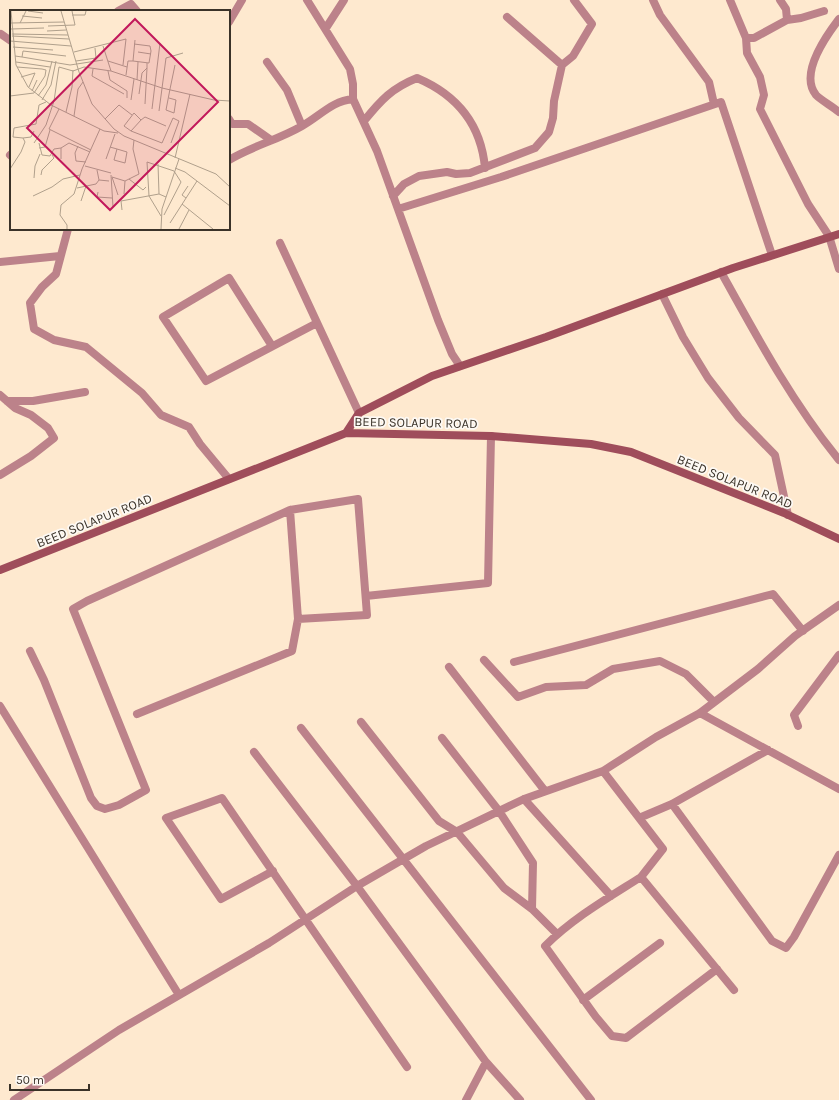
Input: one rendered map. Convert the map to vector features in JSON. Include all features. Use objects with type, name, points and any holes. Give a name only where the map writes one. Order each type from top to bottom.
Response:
[{"type":"main road","points":[[346,433],[359,413],[432,376],[721,272],[839,234]]},
{"type":"main road","name":"BEED SOLAPUR ROAD","points":[[0,570],[346,433],[491,436],[591,444],[630,452],[788,515],[839,539]]},
{"type":"street","points":[[230,20],[242,0]]},
{"type":"street","points":[[307,0],[326,28],[350,69],[353,84],[353,99],[364,121],[393,196],[438,320],[452,354],[460,366]]},
{"type":"street","points":[[326,28],[344,0]]},
{"type":"street","points":[[393,196],[404,184],[419,176],[447,172],[456,174],[470,173],[536,148],[549,132],[553,118],[554,101],[562,65],[573,56],[592,24],[574,0]]},
{"type":"street","points":[[653,0],[660,15],[709,82],[714,104]]},
{"type":"street","points":[[730,0],[746,38],[747,54],[760,77],[764,95],[760,109],[808,204],[829,236],[839,269]]},
{"type":"street","points":[[780,0],[786,9],[787,20]]},
{"type":"street","points":[[120,10],[131,4],[136,10]]},
{"type":"street","points":[[746,38],[754,38],[787,20],[801,18],[824,11]]},
{"type":"street","points":[[507,17],[562,65]]},
{"type":"street","points":[[839,19],[811,66],[811,83],[816,95],[839,112]]},
{"type":"street","points":[[2,34],[10,40]]},
{"type":"street","points":[[267,62],[287,90],[302,126]]},
{"type":"street","points":[[364,121],[382,99],[400,85],[417,78],[433,85],[455,101],[466,114],[474,128],[484,156],[485,168]]},
{"type":"street","points":[[230,159],[244,151],[302,126],[341,100],[353,99]]},
{"type":"street","points":[[398,209],[501,177],[720,102],[772,255]]},
{"type":"street","points":[[230,121],[232,124],[248,124],[271,140]]},
{"type":"street","points":[[68,230],[56,274],[42,287],[30,303],[34,328],[54,340],[86,347],[142,393],[161,415],[189,426],[200,444],[229,479]]},
{"type":"street","points":[[280,243],[359,413]]},
{"type":"street","points":[[0,262],[60,256]]},
{"type":"street","points":[[721,272],[767,354],[816,432],[839,460]]},
{"type":"street","points":[[272,346],[229,278],[163,317],[206,381],[317,323]]},
{"type":"street","points":[[662,294],[683,337],[708,378],[739,418],[775,456],[788,515]]},
{"type":"street","points":[[8,401],[33,400],[85,392]]},
{"type":"street","points":[[0,394],[15,408],[31,415],[48,428],[54,438],[31,456],[0,475]]},
{"type":"street","points":[[366,596],[488,583],[491,436]]},
{"type":"street","points":[[30,651],[44,680],[91,798],[97,806],[105,809],[119,804],[146,790],[73,609],[87,601],[290,510],[358,499],[367,615],[298,619]]},
{"type":"street","points":[[137,714],[292,652],[298,619],[290,510]]},
{"type":"street","points":[[514,662],[773,594],[802,631]]},
{"type":"street","points":[[14,1100],[86,1051],[306,920],[357,886],[403,859],[524,799],[603,771],[700,713],[758,669],[802,631],[839,605]]},
{"type":"street","points":[[798,726],[794,715],[839,655]]},
{"type":"street","points":[[484,660],[518,697],[546,688],[586,685],[613,669],[660,661],[686,674],[714,702]]},
{"type":"street","points":[[449,668],[545,792]]},
{"type":"street","points":[[0,706],[180,995]]},
{"type":"street","points":[[700,713],[839,789]]},
{"type":"street","points":[[361,722],[439,821],[457,832],[504,888],[532,909],[557,934]]},
{"type":"street","points":[[302,728],[590,1100]]},
{"type":"street","points":[[442,738],[499,811],[533,863],[532,909]]},
{"type":"street","points":[[639,818],[672,804],[768,750]]},
{"type":"street","points":[[254,752],[357,886],[486,1062],[520,1100]]},
{"type":"street","points":[[603,771],[663,849],[641,877],[557,934],[545,946],[583,1000],[612,1036],[626,1038],[717,968]]},
{"type":"street","points":[[273,871],[221,899],[166,818],[222,798],[273,871],[408,1067]]},
{"type":"street","points":[[524,799],[611,896]]},
{"type":"street","points":[[672,804],[772,941],[786,948],[794,937],[839,855]]},
{"type":"street","points":[[641,877],[734,990]]},
{"type":"street","points":[[583,1000],[660,943]]},
{"type":"street","points":[[466,1100],[486,1062]]}]
